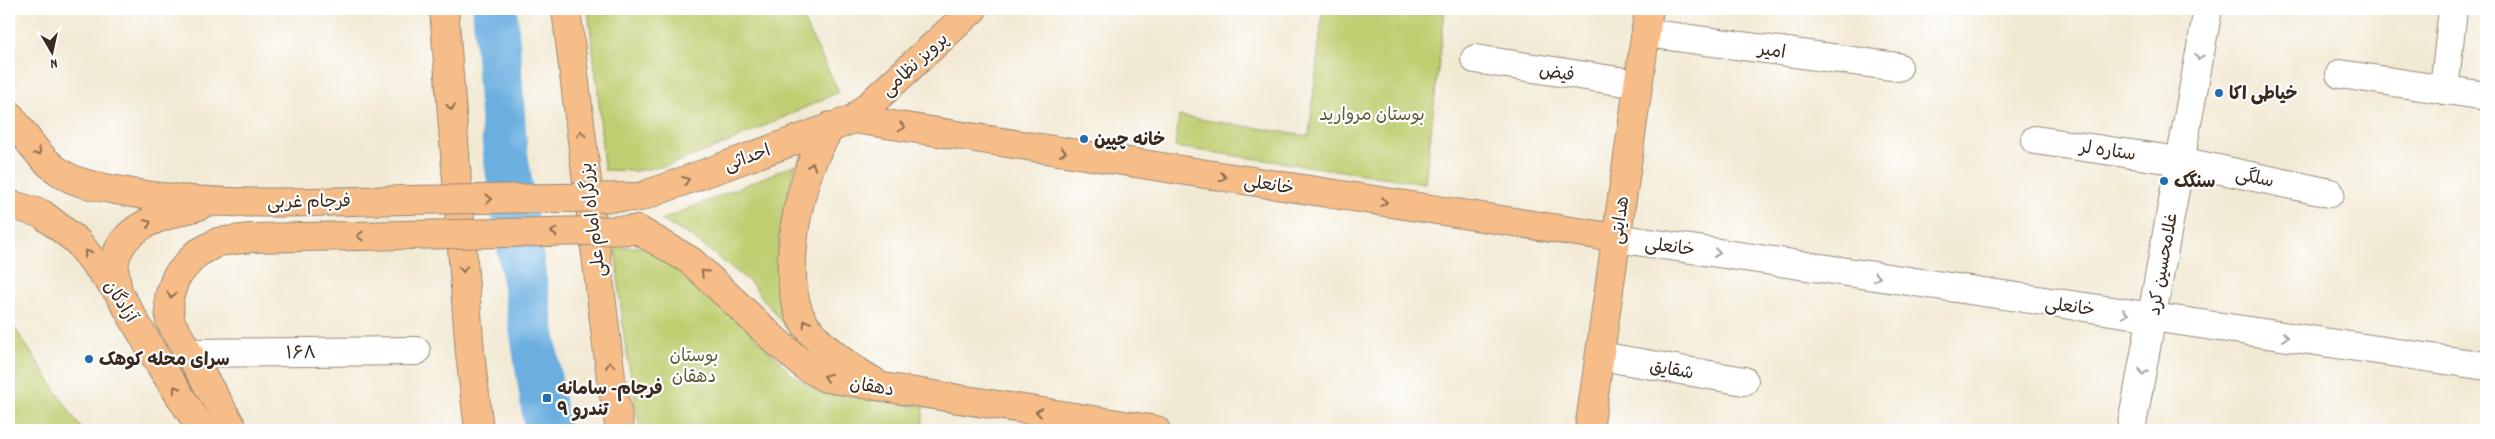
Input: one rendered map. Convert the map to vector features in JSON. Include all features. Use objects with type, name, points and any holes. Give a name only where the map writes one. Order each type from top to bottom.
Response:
[{"type":"main road","points":[[444,9],[470,353],[479,430]]},
{"type":"main road","name":"بزرگراه امام علی","points":[[566,9],[611,378],[620,430]]},
{"type":"main road","name":"پرویز نظامی","points":[[843,123],[973,9]]},
{"type":"main road","name":"هدایتی","points":[[1589,430],[1647,21]]},
{"type":"main road","name":"فرجام غربی","points":[[9,114],[34,150],[62,174],[96,186],[133,193],[216,202],[640,196]]},
{"type":"main road","points":[[843,123],[813,160],[798,216],[792,275],[795,299],[806,325],[824,345],[851,368],[883,387]]},
{"type":"main road","name":"احداثی","points":[[640,196],[843,123]]},
{"type":"main road","name":"خانعلی","points":[[843,123],[1616,238]]},
{"type":"main road","points":[[118,292],[115,262],[123,241],[144,224],[178,212],[216,202]]},
{"type":"main road","name":"آزادگان","points":[[9,204],[42,214],[77,241],[118,292],[160,365],[202,430]]},
{"type":"main road","name":"فرجام غربی","points":[[186,353],[170,321],[169,297],[176,278],[196,254],[218,242],[251,238],[638,230]]},
{"type":"main road","name":"دهقان","points":[[638,230],[691,260],[805,366],[826,378],[1156,430]]},
{"type":"main road","points":[[186,353],[234,430]]},
{"type":"street","name":"غلامحسین کرد","points":[[2131,430],[2208,9]]},
{"type":"street","points":[[2444,90],[2453,9]]},
{"type":"street","name":"امیر","points":[[1647,21],[1898,67]]},
{"type":"street","name":"فیض","points":[[1475,59],[1638,84]]},
{"type":"street","points":[[2340,74],[2486,96]]},
{"type":"street","name":"ستاره لر","points":[[2034,140],[2180,161]]},
{"type":"street","name":"سلگی","points":[[2180,161],[2330,193]]},
{"type":"street","name":"خانعلی","points":[[1616,238],[2486,366]]},
{"type":"street","name":"۱۶۸","points":[[186,353],[416,351]]},
{"type":"street","name":"شقایق","points":[[1600,356],[1744,381]]},
{"type":"green space","points":[[588,9],[798,9],[839,92],[720,146],[666,166],[635,171],[604,170],[598,92]]},
{"type":"green space","name":"بوستان مروارید","points":[[1323,9],[1445,9],[1425,183],[1175,147],[1179,116],[1309,136]]},
{"type":"green space","points":[[796,164],[780,232],[777,270],[779,287],[792,317],[824,365],[799,344],[750,282],[692,237],[661,220]]},
{"type":"green space","name":"بوستان دهقان","points":[[615,247],[645,247],[681,269],[743,324],[793,375],[821,393],[924,406],[922,430],[640,430],[624,337]]},
{"type":"green space","points":[[9,319],[82,430],[9,430]]},
{"type":"waterway","points":[[495,9],[505,151],[547,430]]},
{"type":"place","name":"خیاطی اکا","points":[[2219,93]]},
{"type":"place","name":"خانه چپین","points":[[1084,139]]},
{"type":"place","name":"سنگک","points":[[2164,181]]},
{"type":"place","name":"سرای محله کوهک","points":[[89,359]]},
{"type":"place","name":"فرجام- سامانه ۹ تندرو","points":[[547,398]]}]
